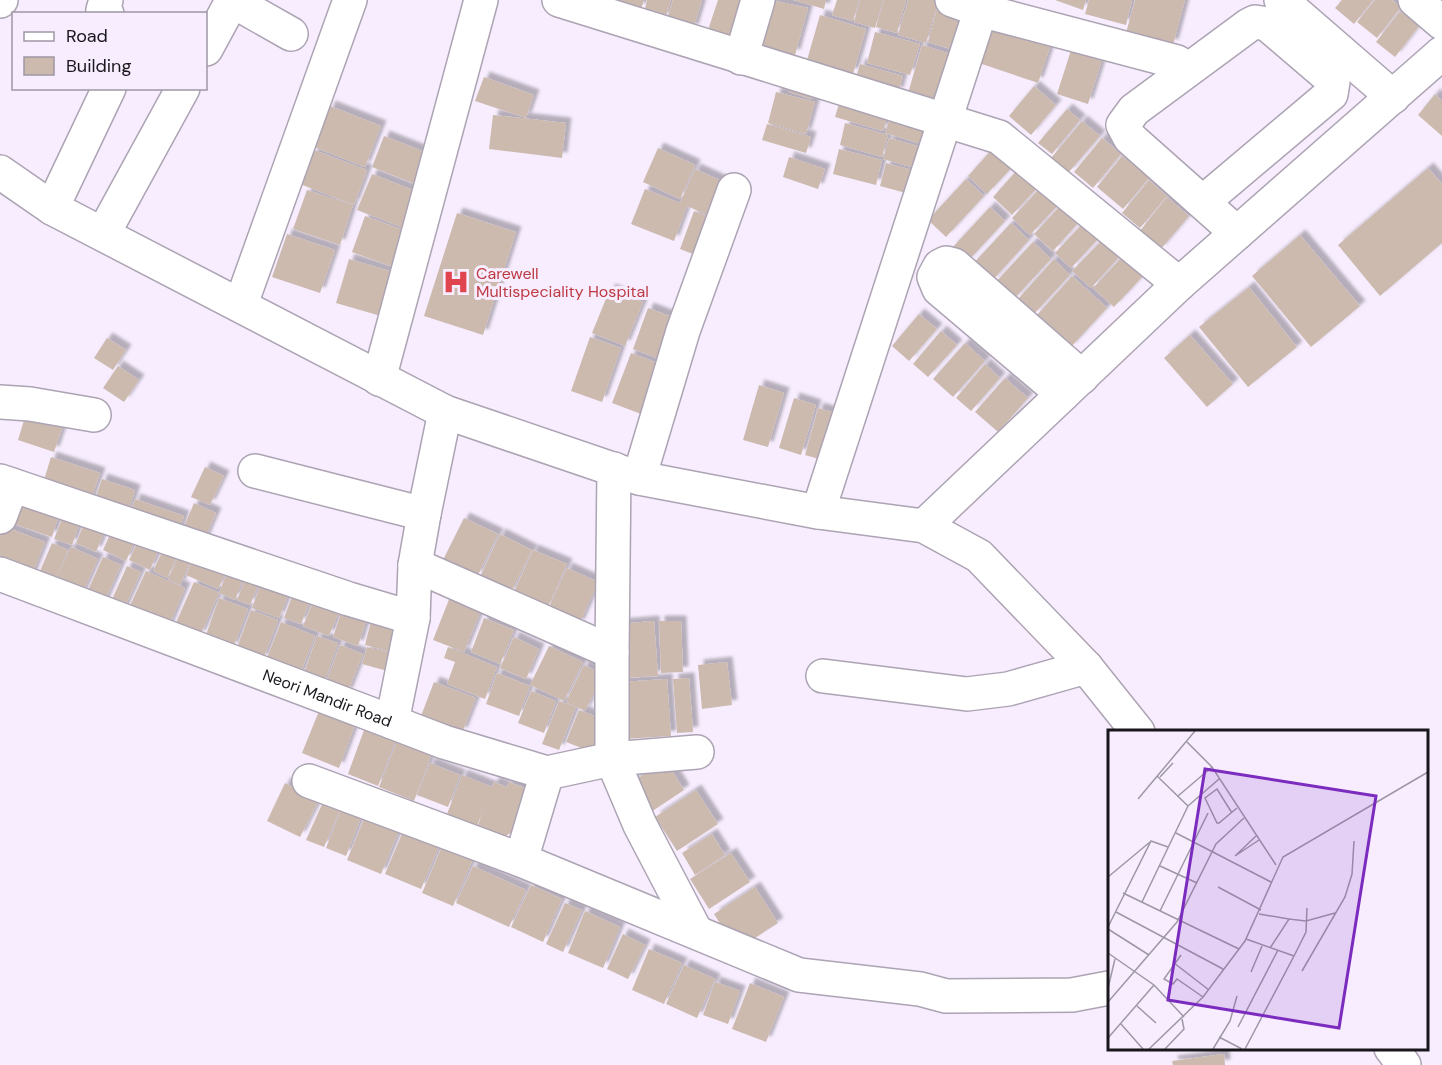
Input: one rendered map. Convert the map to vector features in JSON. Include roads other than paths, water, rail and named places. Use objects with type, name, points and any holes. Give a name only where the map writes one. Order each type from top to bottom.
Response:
[{"type":"street","points":[[207,47],[232,0],[291,34]]},
{"type":"street","points":[[241,304],[350,0]]},
{"type":"street","points":[[379,379],[481,0]]},
{"type":"street","points":[[559,0],[999,137],[1179,284]]},
{"type":"street","points":[[741,58],[758,0]]},
{"type":"street","points":[[1281,0],[1393,97]]},
{"type":"street","points":[[1415,0],[1442,23]]},
{"type":"street","points":[[818,512],[947,119],[972,3],[1177,62]]},
{"type":"street","points":[[1203,202],[1331,94],[1333,82],[1329,77],[1267,24],[1255,22],[1250,25],[1134,110],[1123,125],[1130,138],[1237,233]]},
{"type":"street","points":[[924,526],[1179,284],[1442,54]]},
{"type":"street","points":[[52,208],[108,90]]},
{"type":"street","points":[[103,234],[182,90]]},
{"type":"street","points":[[0,172],[52,208],[241,304],[445,412],[627,473],[818,512],[924,526],[979,556],[1086,666],[1136,730]]},
{"type":"street","points":[[694,930],[640,825],[612,759],[612,652],[627,473],[683,331],[734,189]]},
{"type":"street","points":[[1043,361],[1072,385]]},
{"type":"street","points":[[0,402],[30,404],[94,415]]},
{"type":"street","name":"Neori Mandir Road","points":[[0,574],[392,722],[413,618],[415,565],[445,412]]},
{"type":"street","points":[[255,471],[424,514]]},
{"type":"street","points":[[0,517],[6,483],[413,618]]},
{"type":"street","points":[[415,565],[612,652]]},
{"type":"street","points":[[823,676],[967,694],[1008,688],[1086,666]]},
{"type":"street","points":[[392,722],[444,742],[547,773],[612,759],[697,752]]},
{"type":"street","points":[[521,860],[547,773]]},
{"type":"street","points":[[309,780],[521,860],[799,975],[920,989],[946,996],[1072,995],[1108,988]]},
{"type":"street","points":[[1393,1050],[1404,1065]]},
{"type":"place","name":"Carewell Multispeciality Hospital","points":[[456,282]]}]
